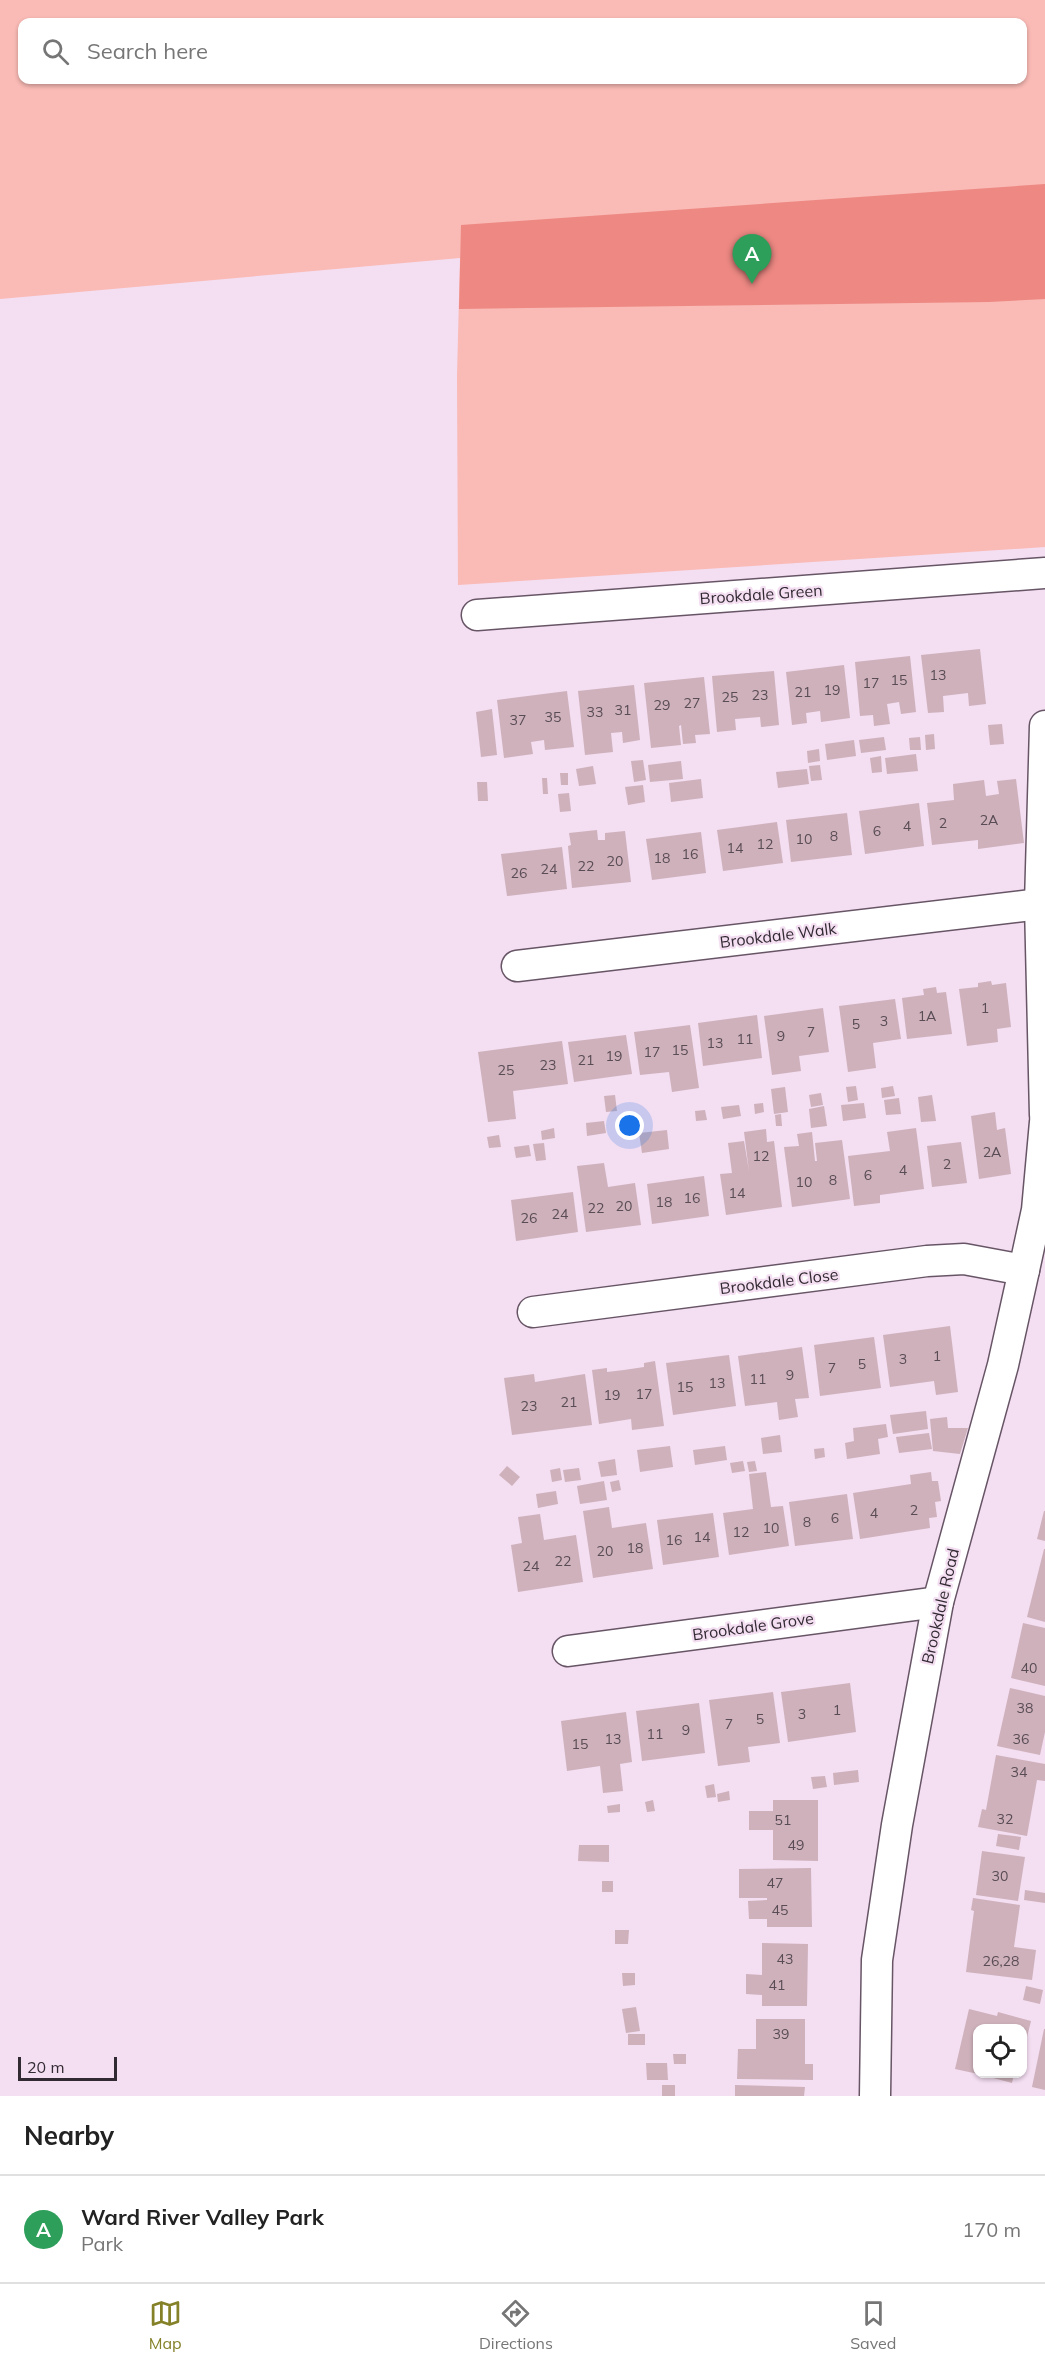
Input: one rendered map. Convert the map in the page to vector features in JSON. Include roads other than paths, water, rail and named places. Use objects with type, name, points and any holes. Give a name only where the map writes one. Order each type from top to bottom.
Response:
[{"type":"street","name":"Brookdale Green","points":[[477,615],[1045,573]]},
{"type":"street","points":[[1045,726],[1040,904],[1045,1115]]},
{"type":"street","name":"Brookdale Walk","points":[[517,966],[1040,904]]},
{"type":"street","name":"Brookdale Road","points":[[875,2096],[877,1960],[897,1825],[938,1602],[1003,1365],[1024,1270],[1036,1210],[1045,1122]]},
{"type":"street","name":"Brookdale Close","points":[[533,1312],[927,1261],[964,1259],[1024,1270]]},
{"type":"street","name":"Brookdale Grove","points":[[568,1651],[938,1602]]},
{"type":"place","name":"Ward River Valley Park","points":[[752,284]]}]
